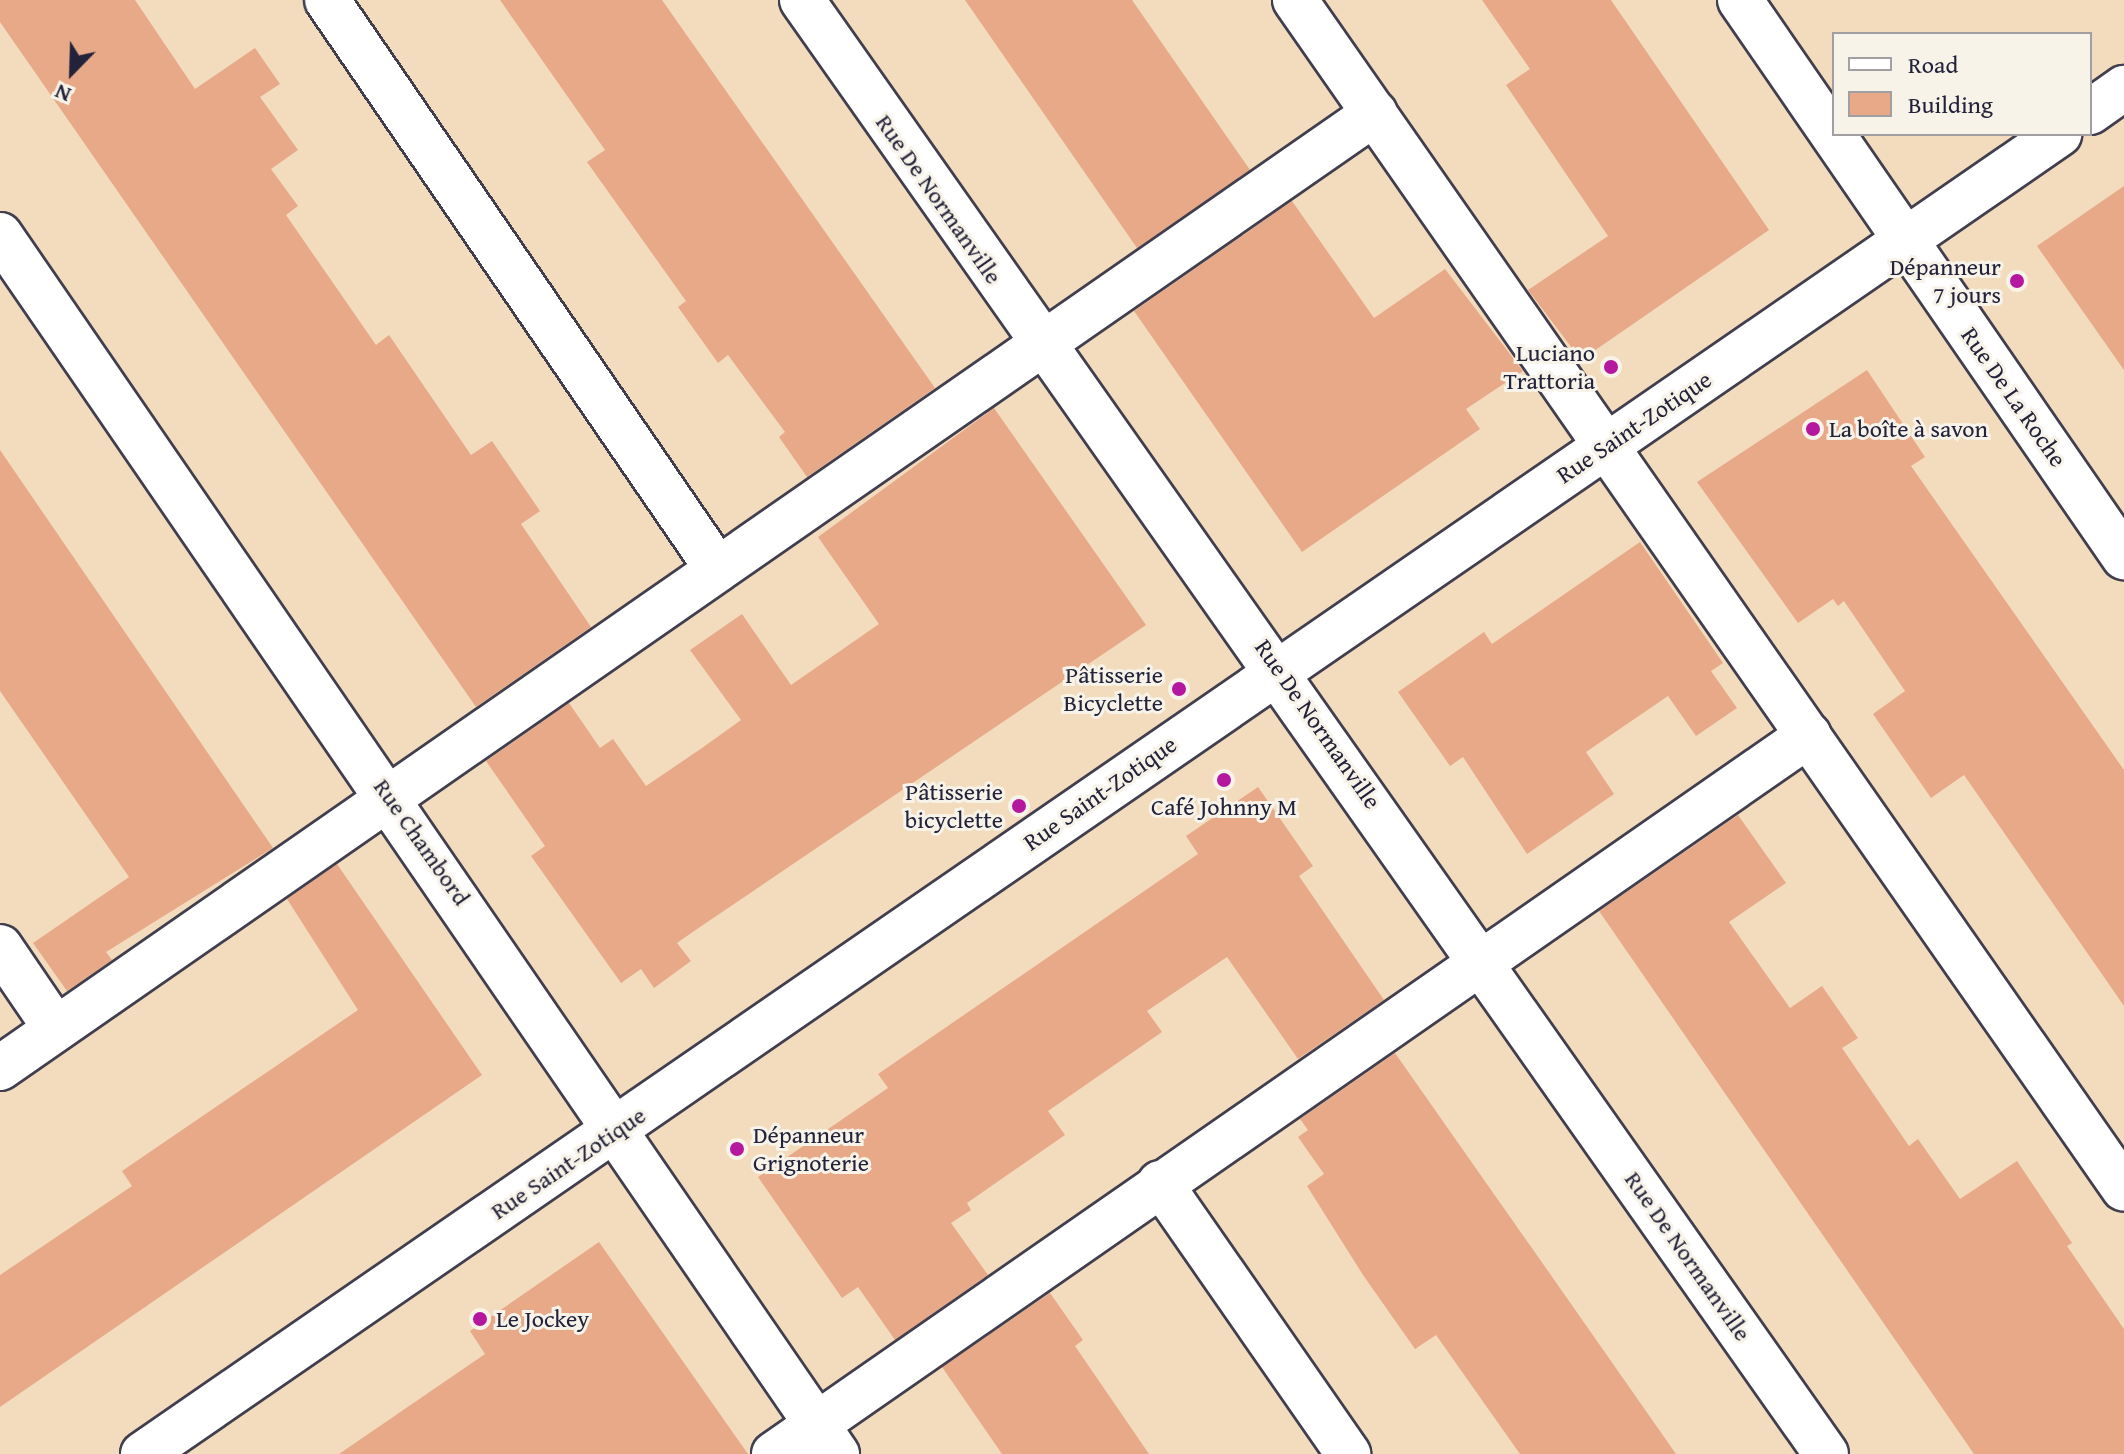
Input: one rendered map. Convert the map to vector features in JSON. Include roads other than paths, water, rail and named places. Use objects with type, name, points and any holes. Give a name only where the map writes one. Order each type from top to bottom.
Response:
[{"type":"street","points":[[327,0],[716,567]]},
{"type":"street","name":"Rue De Normanville","points":[[802,0],[1038,343],[1279,668],[1826,1454]]},
{"type":"street","points":[[1295,0],[1608,444],[2124,1189]]},
{"type":"street","name":"Rue De La Roche","points":[[1740,0],[1832,132]]},
{"type":"street","points":[[2092,111],[2124,88]]},
{"type":"street","points":[[0,1068],[1038,343],[1375,113]]},
{"type":"street","name":"Rue De La Roche","points":[[1835,136],[2124,557]]},
{"type":"street","name":"Rue Saint-Zotique","points":[[143,1454],[619,1128],[1279,668],[2056,136]]},
{"type":"street","name":"Rue Chambord","points":[[0,235],[619,1128],[827,1439]]},
{"type":"street","points":[[774,1454],[827,1439],[1160,1183],[1809,735]]},
{"type":"street","points":[[0,947],[56,1029]]},
{"type":"street","points":[[1160,1183],[1348,1454]]},
{"type":"place","name":"Dépanneur 7 jours","points":[[2017,281]]},
{"type":"place","name":"Luciano Trattoria","points":[[1611,367]]},
{"type":"place","name":"La boîte à savon","points":[[1813,429]]},
{"type":"place","name":"Pâtisserie Bicyclette","points":[[1179,689]]},
{"type":"place","name":"Café Johnny M","points":[[1224,780]]},
{"type":"place","name":"Pâtisserie bicyclette","points":[[1019,806]]},
{"type":"place","name":"Dépanneur Grignoterie","points":[[737,1149]]},
{"type":"place","name":"Le Jockey","points":[[480,1319]]}]
